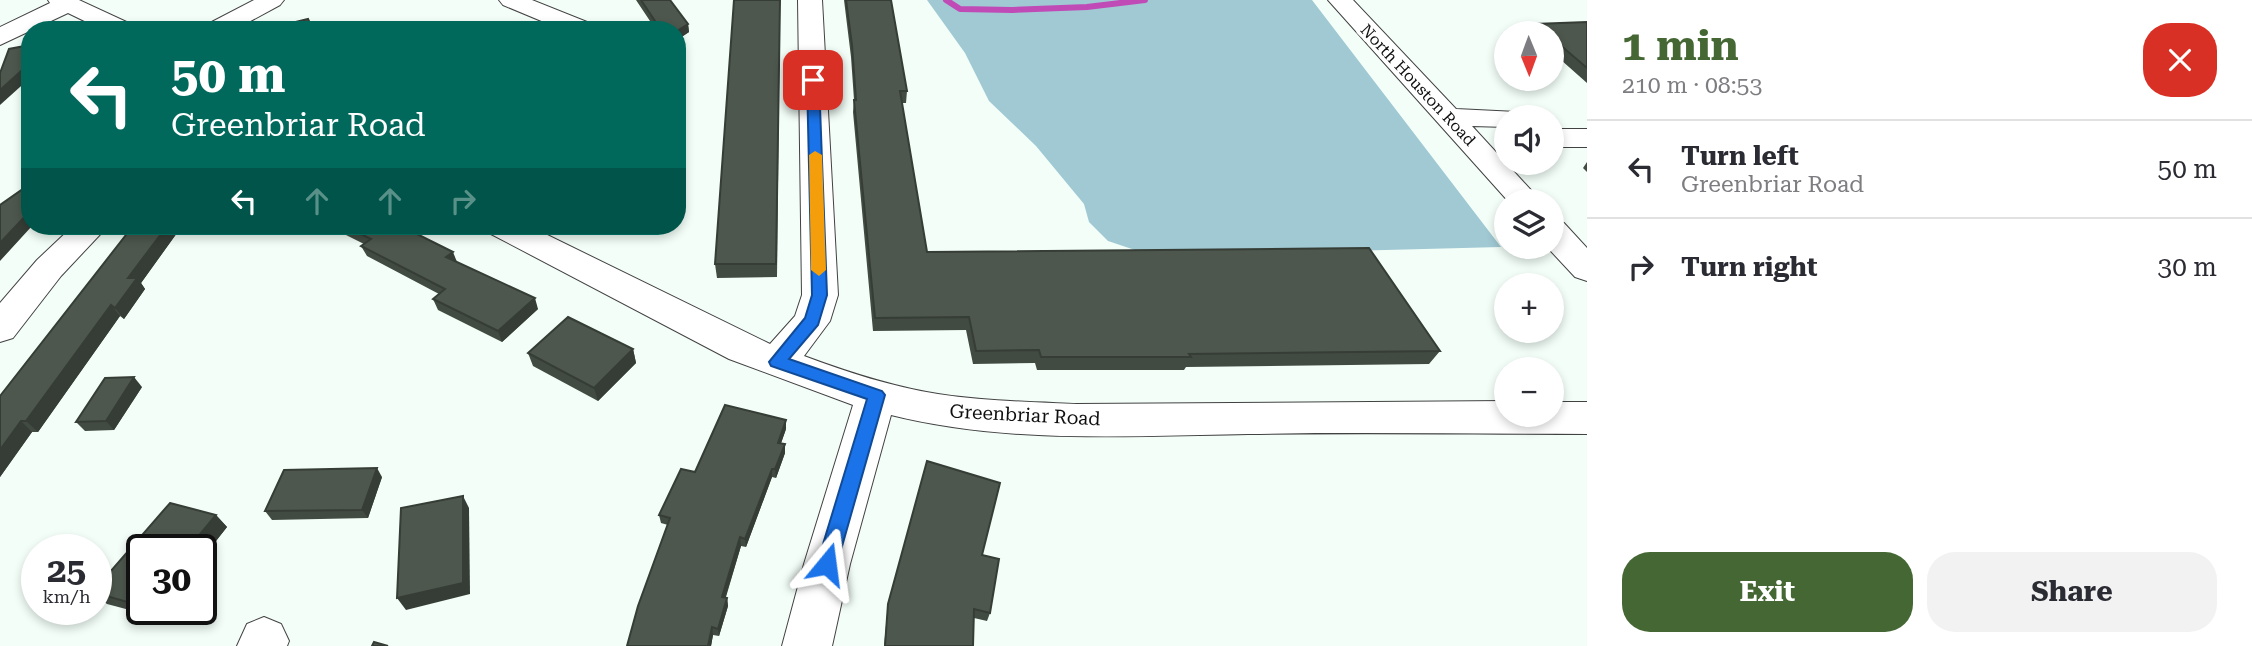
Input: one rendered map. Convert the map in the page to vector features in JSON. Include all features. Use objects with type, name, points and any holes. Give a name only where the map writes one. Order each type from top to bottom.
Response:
[{"type":"street","points":[[232,21],[272,0]]},
{"type":"street","points":[[511,0],[563,21]]},
{"type":"street","points":[[777,362],[812,321],[820,295],[810,0]]},
{"type":"street","name":"North Houston Road","points":[[1340,0],[1514,189]]},
{"type":"street","points":[[29,21],[64,2],[105,21]]},
{"type":"street","points":[[0,37],[21,26]]},
{"type":"street","points":[[1564,118],[1587,118]]},
{"type":"street","points":[[1457,127],[1494,120]]},
{"type":"street","points":[[1564,138],[1587,138]]},
{"type":"street","points":[[0,328],[49,268],[83,235]]},
{"type":"street","name":"Greenbriar Road","points":[[520,235],[742,349],[876,395],[937,410],[1077,420],[1302,417],[1587,418]]},
{"type":"street","points":[[807,646],[827,564],[876,395]]},
{"type":"lane","points":[[1457,127],[1494,135]]},
{"type":"shaded area","points":[[927,0],[1312,0],[1494,238],[1494,247],[1153,256],[1108,241],[1089,222],[1084,204],[1036,146],[989,101],[965,53]]},
{"type":"building","points":[[641,0],[670,0],[686,21],[655,21]]},
{"type":"building","points":[[734,0],[780,0],[776,264],[715,264]]},
{"type":"building","points":[[846,0],[891,0],[907,91],[900,91],[927,252],[1369,248],[1440,351],[1189,354],[1191,357],[1041,357],[1039,350],[976,351],[969,317],[875,318]]},
{"type":"building","points":[[1587,22],[1587,68],[1564,48],[1564,23]]},
{"type":"building","points":[[21,47],[21,71],[0,90],[0,73],[9,49]]},
{"type":"building","points":[[21,190],[21,221],[0,243],[0,205]]},
{"type":"building","points":[[126,235],[160,235],[128,278],[137,278],[115,308],[111,305],[26,421],[21,421],[0,450],[0,396]]},
{"type":"building","points":[[363,235],[419,235],[453,252],[446,257],[535,298],[498,331],[433,299],[445,289],[361,246],[371,239]]},
{"type":"building","points":[[568,317],[633,349],[594,388],[528,353]]},
{"type":"building","points":[[134,377],[106,421],[76,422],[105,378]]},
{"type":"building","points":[[725,405],[786,420],[778,443],[785,444],[775,469],[772,469],[745,539],[740,537],[722,597],[727,598],[718,629],[712,627],[708,646],[627,646],[638,606],[670,518],[659,515],[681,469],[695,472]]},
{"type":"building","points":[[927,461],[1000,483],[982,555],[999,559],[990,613],[974,609],[973,646],[885,646],[888,604]]},
{"type":"building","points":[[377,468],[362,510],[265,511],[284,470]]},
{"type":"building","points":[[463,496],[463,583],[397,598],[401,508]]},
{"type":"building","points":[[170,503],[216,515],[200,534],[143,534]]},
{"type":"building","points":[[126,554],[126,602],[112,598],[112,570]]},
{"type":"building","points":[[374,642],[388,646],[372,646]]},
{"type":"waterway","points":[[946,0],[960,9],[1012,10],[1087,7],[1145,0]]},
{"type":"slow traffic","points":[[815,155],[819,270]]},
{"type":"route","points":[[813,80],[820,295],[812,321],[777,362],[854,390],[876,395],[827,564]]}]
